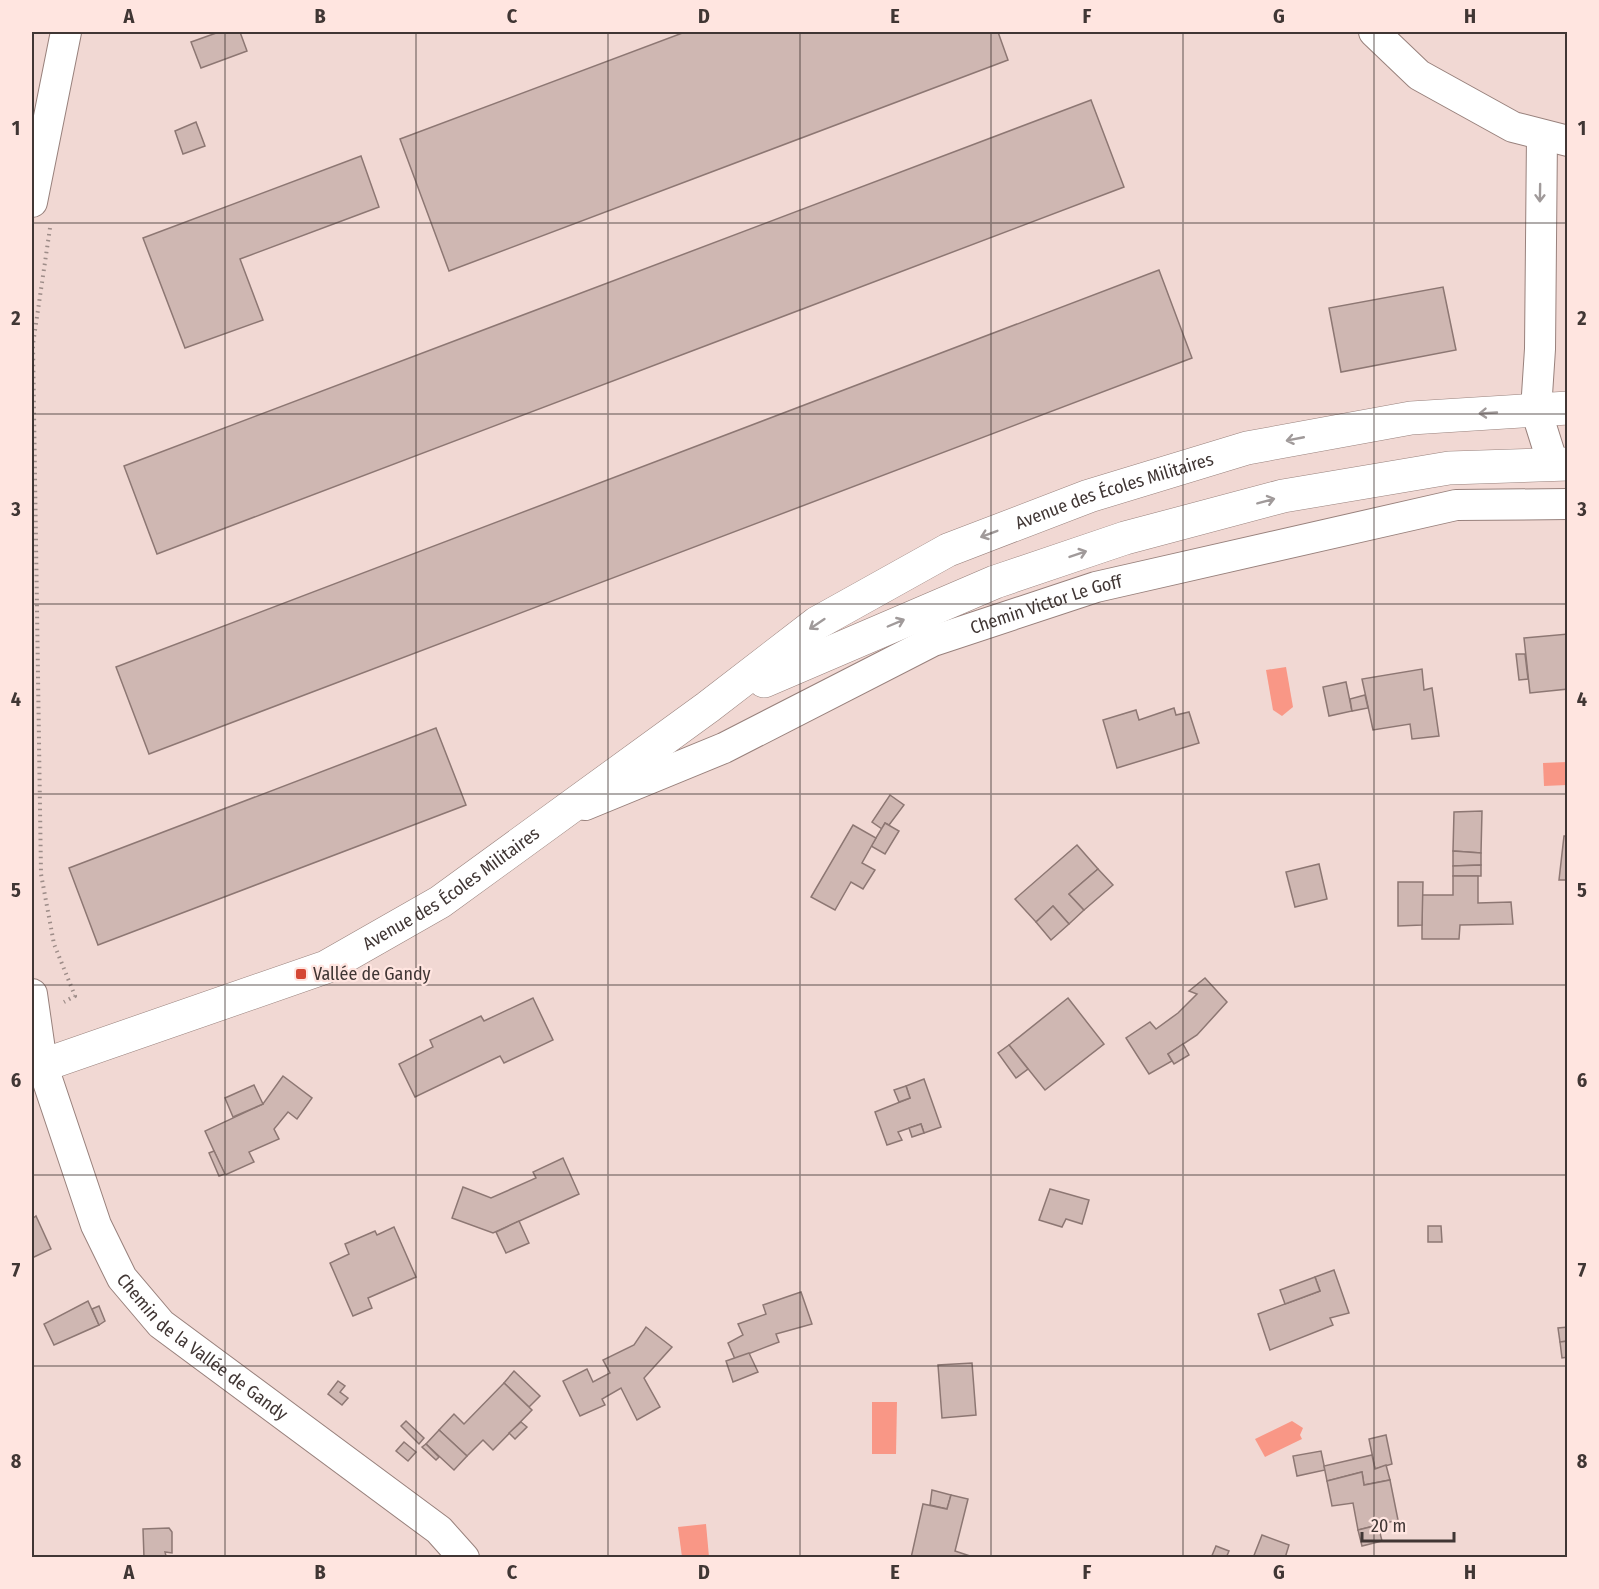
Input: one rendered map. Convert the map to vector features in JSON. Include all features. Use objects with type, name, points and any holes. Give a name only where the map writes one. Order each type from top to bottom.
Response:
[{"type":"street","points":[[42,211],[66,32]]},
{"type":"street","points":[[1374,32],[1419,75],[1513,128],[1555,138],[1539,349],[1563,455]]},
{"type":"street","name":"Avenue des Écoles Militaires","points":[[37,1066],[326,967],[440,902],[708,707],[817,623],[948,550],[1089,496],[1247,448],[1411,418],[1552,409]]},
{"type":"street","name":"Avenue des Écoles Militaires","points":[[708,707],[822,654],[994,582],[1125,538],[1283,496],[1449,468],[1563,455]]},
{"type":"street","name":"Chemin Victor Le Goff","points":[[559,816],[724,748],[933,641],[1096,587],[1456,505],[1568,504]]},
{"type":"street","name":"Chemin de la Vallée de Gandy","points":[[33,1005],[37,1066],[96,1225],[122,1278],[160,1324],[439,1530],[464,1557]]},
{"type":"path","points":[[33,1005],[75,996],[54,944],[41,874],[33,344],[42,211]]},
{"type":"shaded area","points":[[1286,667],[1293,707],[1282,716],[1273,710],[1266,670]]},
{"type":"shaded area","points":[[1567,762],[1567,785],[1544,786],[1543,763]]},
{"type":"shaded area","points":[[872,1402],[897,1402],[896,1454],[872,1454]]},
{"type":"shaded area","points":[[1292,1421],[1303,1428],[1300,1435],[1302,1439],[1265,1457],[1255,1439]]},
{"type":"shaded area","points":[[706,1524],[709,1557],[682,1557],[678,1527]]},
{"type":"building","points":[[219,32],[240,32],[247,51],[201,68],[191,42]]},
{"type":"building","points":[[685,32],[998,32],[1008,60],[449,271],[400,139]]},
{"type":"building","points":[[1091,100],[1124,187],[157,554],[124,466]]},
{"type":"building","points":[[196,122],[205,146],[183,154],[175,131]]},
{"type":"building","points":[[361,156],[379,207],[240,259],[263,320],[185,348],[143,238]]},
{"type":"building","points":[[1159,270],[1192,358],[149,754],[116,667]]},
{"type":"building","points":[[1443,287],[1456,350],[1341,372],[1329,308]]},
{"type":"building","points":[[1568,634],[1568,689],[1530,693],[1524,638]]},
{"type":"building","points":[[1516,654],[1525,654],[1528,679],[1519,680]]},
{"type":"building","points":[[1422,669],[1424,690],[1432,688],[1439,736],[1412,739],[1410,724],[1373,730],[1362,679]]},
{"type":"building","points":[[1346,682],[1352,711],[1329,716],[1323,687]]},
{"type":"building","points":[[1365,695],[1368,708],[1352,711],[1350,699]]},
{"type":"building","points":[[1174,708],[1176,715],[1189,712],[1199,743],[1117,768],[1103,720],[1136,710],[1139,720]]},
{"type":"building","points":[[436,728],[466,805],[98,945],[69,868]]},
{"type":"building","points":[[890,795],[904,805],[889,825],[885,823],[882,829],[872,822]]},
{"type":"building","points":[[1482,811],[1481,853],[1453,851],[1454,812]]},
{"type":"building","points":[[885,823],[899,831],[885,854],[871,846]]},
{"type":"building","points":[[853,825],[876,838],[862,863],[875,870],[863,889],[851,882],[835,910],[811,897]]},
{"type":"building","points":[[1564,836],[1568,836],[1568,880],[1559,880]]},
{"type":"building","points":[[1077,845],[1098,869],[1069,894],[1084,910],[1069,924],[1053,906],[1036,922],[1015,899]]},
{"type":"building","points":[[1453,851],[1481,853],[1481,865],[1453,866]]},
{"type":"building","points":[[1319,864],[1327,899],[1295,907],[1286,872]]},
{"type":"building","points":[[1481,865],[1481,876],[1453,876],[1453,866]]},
{"type":"building","points":[[1098,869],[1113,885],[1084,910],[1069,894]]},
{"type":"building","points":[[1453,876],[1478,876],[1478,903],[1511,902],[1513,924],[1460,925],[1459,939],[1422,939],[1422,895],[1453,895]]},
{"type":"building","points":[[1398,882],[1423,882],[1422,925],[1398,926]]},
{"type":"building","points":[[1053,906],[1069,924],[1051,940],[1036,922]]},
{"type":"building","points":[[1205,978],[1227,1002],[1197,1035],[1168,1054],[1172,1061],[1149,1074],[1126,1038],[1150,1022],[1156,1029],[1178,1013],[1197,994],[1189,991]]},
{"type":"building","points":[[533,998],[553,1040],[504,1063],[500,1056],[415,1097],[399,1064],[433,1047],[430,1040],[481,1016],[484,1021]]},
{"type":"building","points":[[1068,998],[1104,1044],[1045,1090],[1009,1045]]},
{"type":"building","points":[[1183,1044],[1189,1055],[1174,1064],[1168,1054]]},
{"type":"building","points":[[1009,1045],[1028,1069],[1016,1078],[998,1053]]},
{"type":"building","points":[[283,1076],[312,1098],[297,1119],[288,1112],[274,1129],[279,1139],[249,1152],[254,1162],[225,1175],[205,1131],[263,1104]]},
{"type":"building","points":[[924,1079],[941,1127],[924,1133],[921,1124],[898,1132],[902,1140],[887,1145],[875,1112],[910,1098],[906,1086]]},
{"type":"building","points":[[254,1085],[263,1104],[233,1117],[225,1098]]},
{"type":"building","points":[[906,1086],[910,1098],[899,1102],[894,1090]]},
{"type":"building","points":[[921,1124],[924,1133],[912,1137],[909,1128]]},
{"type":"building","points":[[214,1151],[225,1174],[219,1176],[209,1153]]},
{"type":"building","points":[[563,1158],[579,1194],[493,1233],[452,1218],[463,1187],[491,1198],[536,1178],[533,1172]]},
{"type":"building","points":[[1050,1189],[1089,1200],[1082,1224],[1066,1219],[1062,1227],[1039,1220]]},
{"type":"building","points":[[36,1216],[51,1249],[32,1258],[32,1219]]},
{"type":"building","points":[[519,1221],[529,1243],[506,1253],[496,1232]]},
{"type":"building","points":[[1428,1226],[1441,1226],[1442,1242],[1428,1242]]},
{"type":"building","points":[[394,1227],[416,1277],[368,1298],[372,1308],[353,1316],[330,1263],[349,1254],[345,1244],[375,1231],[377,1235]]},
{"type":"building","points":[[1334,1270],[1349,1313],[1330,1318],[1333,1325],[1270,1350],[1258,1314],[1320,1291],[1315,1277]]},
{"type":"building","points":[[1315,1277],[1320,1291],[1285,1304],[1280,1290]]},
{"type":"building","points":[[801,1292],[812,1324],[776,1334],[779,1342],[735,1359],[728,1343],[743,1335],[738,1324],[766,1314],[763,1305]]},
{"type":"building","points":[[88,1301],[99,1325],[54,1345],[44,1324]]},
{"type":"building","points":[[99,1306],[105,1321],[99,1325],[92,1309]]},
{"type":"building","points":[[646,1327],[672,1347],[644,1378],[660,1407],[637,1420],[621,1388],[602,1399],[605,1405],[580,1416],[563,1381],[587,1369],[593,1382],[610,1373],[603,1360],[634,1345]]},
{"type":"building","points":[[1568,1327],[1568,1341],[1560,1342],[1558,1328]]},
{"type":"building","points":[[1568,1341],[1568,1357],[1562,1358],[1560,1342]]},
{"type":"building","points":[[749,1353],[758,1372],[733,1382],[726,1361]]},
{"type":"building","points":[[972,1363],[976,1415],[942,1418],[938,1365]]},
{"type":"building","points":[[514,1371],[540,1396],[529,1407],[504,1383]]},
{"type":"building","points":[[338,1381],[345,1386],[340,1392],[348,1398],[342,1405],[328,1394]]},
{"type":"building","points":[[504,1383],[532,1410],[493,1450],[483,1440],[467,1456],[439,1430],[454,1414],[464,1424]]},
{"type":"building","points":[[406,1421],[424,1438],[419,1444],[401,1426]]},
{"type":"building","points":[[521,1422],[527,1427],[515,1439],[509,1433]]},
{"type":"building","points":[[439,1430],[467,1456],[454,1470],[426,1444]]},
{"type":"building","points":[[1386,1435],[1392,1464],[1375,1469],[1369,1439]]},
{"type":"building","points":[[404,1442],[416,1452],[408,1461],[396,1451]]},
{"type":"building","points":[[426,1444],[439,1457],[436,1460],[422,1447]]},
{"type":"building","points":[[1321,1451],[1325,1470],[1297,1476],[1293,1456]]},
{"type":"building","points":[[1372,1455],[1375,1469],[1386,1465],[1390,1480],[1364,1485],[1362,1472],[1327,1481],[1324,1466]]},
{"type":"building","points":[[1362,1472],[1364,1485],[1390,1480],[1398,1520],[1358,1530],[1353,1503],[1332,1506],[1327,1481]]},
{"type":"building","points":[[932,1490],[951,1495],[947,1509],[930,1505]]},
{"type":"building","points":[[951,1495],[968,1499],[955,1551],[976,1558],[911,1558],[923,1504],[947,1509]]},
{"type":"building","points":[[1378,1525],[1382,1541],[1362,1546],[1358,1530]]},
{"type":"building","points":[[169,1528],[172,1532],[172,1553],[165,1552],[166,1556],[144,1558],[143,1529]]},
{"type":"building","points":[[1262,1535],[1289,1545],[1285,1558],[1253,1558]]},
{"type":"building","points":[[1216,1546],[1229,1551],[1226,1558],[1211,1558]]},
{"type":"place","name":"Vallée de Gandy","points":[[301,974]]}]
